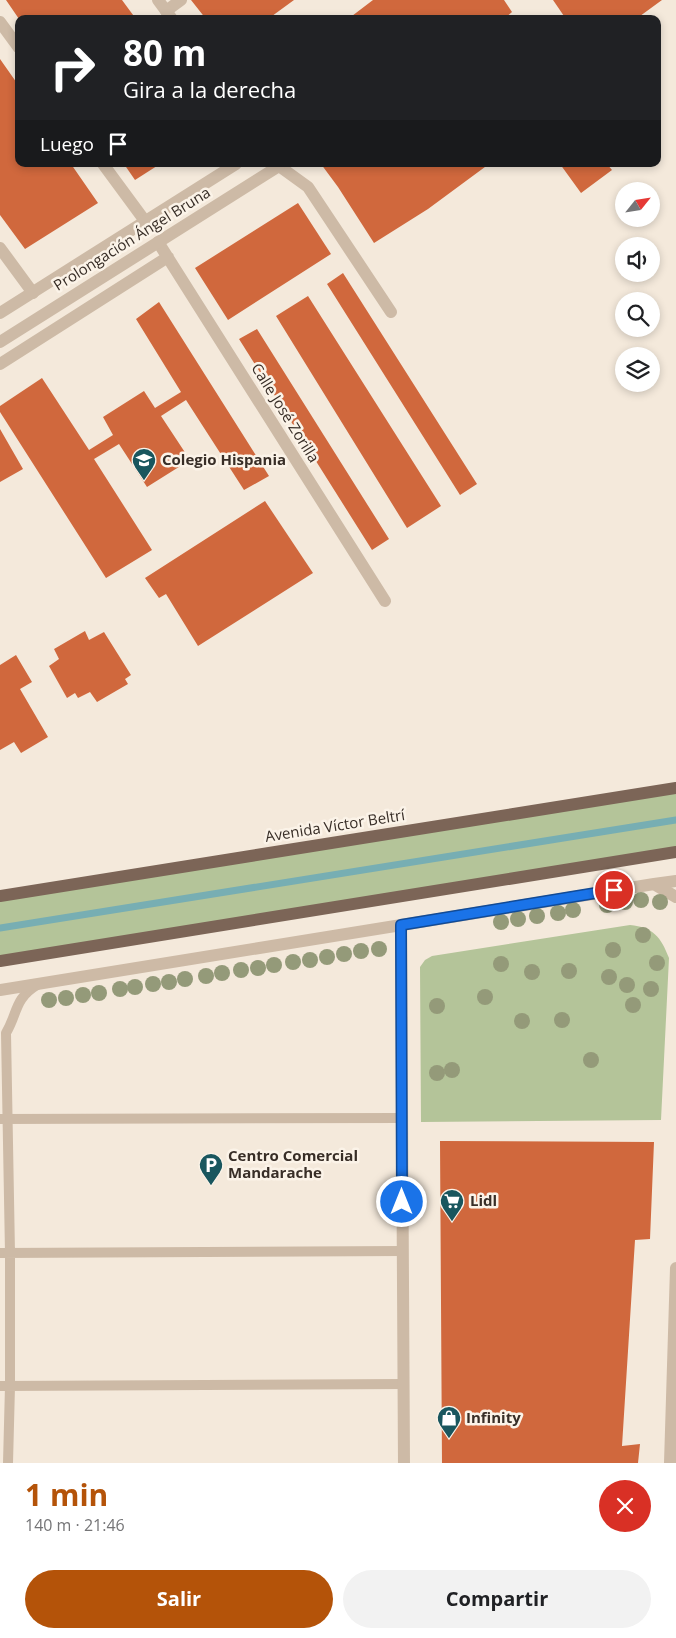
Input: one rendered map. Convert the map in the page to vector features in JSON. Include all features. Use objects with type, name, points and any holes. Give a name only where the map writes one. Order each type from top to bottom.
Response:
[{"type":"main road","name":"Avenida Víctor Beltrí","points":[[0,896],[676,788]]},
{"type":"main road","points":[[0,961],[676,852]]},
{"type":"street","points":[[158,0],[169,15],[181,0]]},
{"type":"street","points":[[0,22],[15,43]]},
{"type":"street","points":[[105,167],[145,221]]},
{"type":"street","name":"Prolongación Ángel Bruna","points":[[0,313],[231,167]]},
{"type":"street","name":"Prolongación Ángel Bruna","points":[[0,342],[275,167]]},
{"type":"street","points":[[281,167],[308,187],[391,312]]},
{"type":"street","name":"Calle José Zorilla","points":[[158,242],[385,601]]},
{"type":"street","points":[[0,248],[32,292]]},
{"type":"street","points":[[0,364],[168,257]]},
{"type":"street","points":[[0,990],[676,881]]},
{"type":"street","points":[[654,884],[676,897]]},
{"type":"street","points":[[401,925],[404,1463]]},
{"type":"street","points":[[670,1463],[676,1268]]},
{"type":"lane","points":[[8,1463],[5,1386],[3,1030],[13,1021],[16,1007],[20,1000],[38,984]]},
{"type":"lane","points":[[4,1119],[403,1118]]},
{"type":"lane","points":[[5,1253],[403,1250]]},
{"type":"lane","points":[[5,1386],[404,1384]]},
{"type":"green space","points":[[676,788],[676,852],[0,961],[0,896]]},
{"type":"green space","points":[[630,925],[645,928],[655,934],[663,944],[669,958],[661,1120],[421,1122],[420,967],[425,960],[432,956]]},
{"type":"building","points":[[6,0],[122,0],[133,15],[16,15]]},
{"type":"building","points":[[191,0],[294,0],[273,15],[203,15]]},
{"type":"building","points":[[373,0],[504,0],[512,12],[509,15],[353,15]]},
{"type":"building","points":[[553,0],[662,0],[641,15],[563,15]]},
{"type":"building","points":[[0,59],[15,80],[15,167],[73,167],[98,203],[25,249],[0,215]]},
{"type":"building","points":[[126,167],[155,167],[135,180]]},
{"type":"building","points":[[323,167],[485,167],[428,209],[374,243]]},
{"type":"building","points":[[562,167],[610,167],[612,170],[581,193]]},
{"type":"building","points":[[298,203],[331,254],[228,320],[195,268]]},
{"type":"building","points":[[343,273],[477,484],[460,495],[327,284]]},
{"type":"building","points":[[308,296],[441,506],[407,528],[276,316]]},
{"type":"building","points":[[159,302],[269,476],[244,490],[186,400],[161,416],[190,460],[147,487],[119,444],[94,459],[152,550],[106,578],[0,412],[0,406],[42,378],[89,450],[113,435],[103,417],[144,391],[155,408],[181,392],[136,319]]},
{"type":"building","points":[[257,329],[389,539],[372,550],[239,339]]},
{"type":"building","points":[[0,429],[23,469],[0,482]]},
{"type":"building","points":[[265,501],[313,573],[198,646],[166,594],[159,598],[145,578]]},
{"type":"building","points":[[85,631],[89,640],[104,632],[131,675],[125,679],[128,684],[97,702],[90,692],[78,698],[75,693],[67,698],[49,666],[59,659],[54,649]]},
{"type":"building","points":[[16,655],[32,682],[20,689],[48,737],[21,753],[14,742],[0,750],[0,665]]},
{"type":"building","points":[[440,1141],[654,1142],[650,1239],[635,1240],[622,1446],[640,1444],[638,1463],[442,1463]]},
{"type":"waterway","points":[[0,928],[676,820]]},
{"type":"place","name":"Colegio Hispania","points":[[144,481]]},
{"type":"place","name":"Centro Comercial Mandarache","points":[[211,1186]]},
{"type":"place","name":"Lidl","points":[[452,1222]]},
{"type":"place","name":"Infinity","points":[[449,1439]]},
{"type":"route","points":[[402,1202],[401,925],[614,890]]}]
